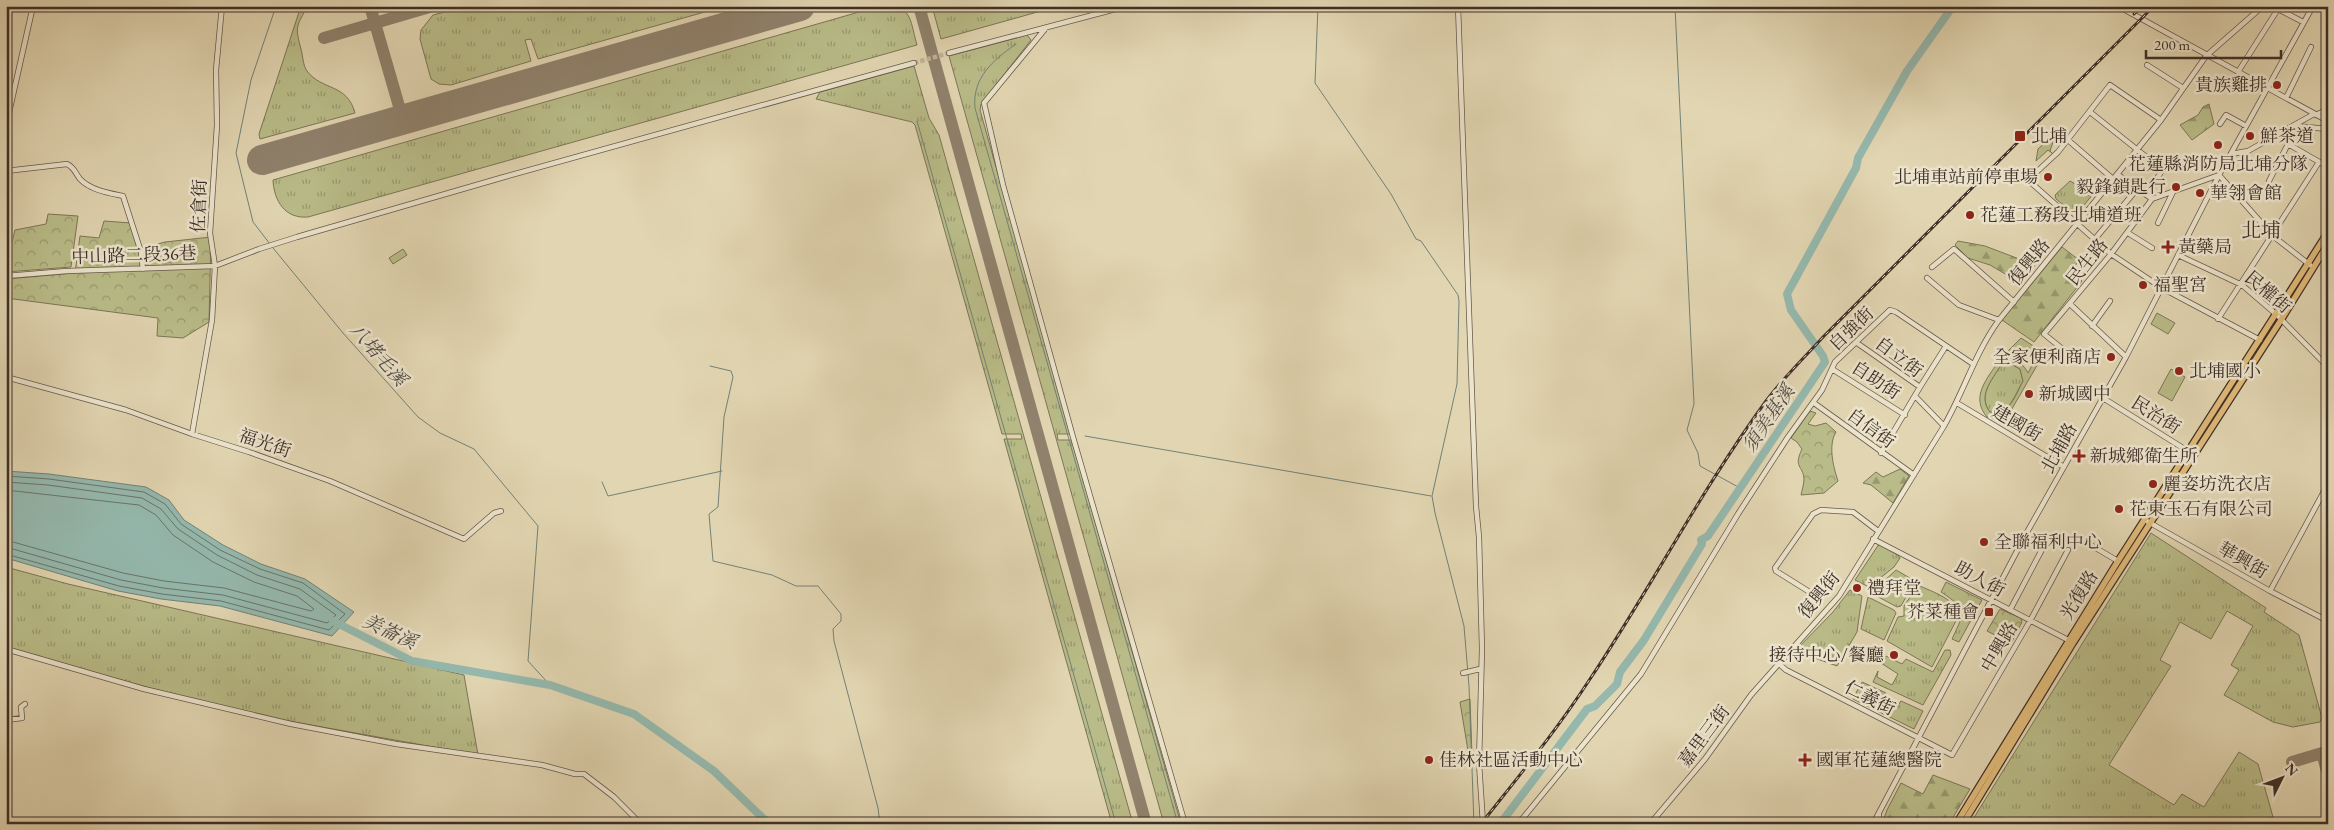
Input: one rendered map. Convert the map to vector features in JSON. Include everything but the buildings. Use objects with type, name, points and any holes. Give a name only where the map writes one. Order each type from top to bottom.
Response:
[{"type":"main road","name":"光復路","points":[[1956,824],[2148,521],[2189,451],[2263,342],[2281,320],[2328,232]]},
{"type":"main road","name":"光復路","points":[[1963,824],[2118,562],[2195,456],[2263,342],[2276,315],[2328,244]]},
{"type":"street","points":[[6,126],[33,6]]},
{"type":"street","name":"佐倉街","points":[[192,434],[212,320],[215,266],[210,233],[217,125],[216,70],[222,6]]},
{"type":"street","points":[[948,53],[1127,6]]},
{"type":"street","points":[[1458,6],[1476,506],[1479,537],[1482,649],[1479,763],[1483,824]]},
{"type":"street","points":[[2118,6],[2206,56],[2328,121]]},
{"type":"street","points":[[2127,11],[2132,6]]},
{"type":"street","name":"復興路","points":[[1873,539],[1944,426],[1957,403],[1985,341],[1999,320],[2161,120],[2206,56],[2263,6]]},
{"type":"street","name":"北埔路","points":[[1873,824],[1991,600],[2126,357],[2219,175],[2313,6]]},
{"type":"street","points":[[2238,72],[2278,9],[2303,22]]},
{"type":"street","points":[[1045,29],[984,103],[1003,186],[1070,427],[1185,824]]},
{"type":"street","points":[[2286,98],[2311,47]]},
{"type":"street","name":"中山路二段36巷","points":[[6,276],[215,266],[258,249],[504,177],[914,63]]},
{"type":"street","points":[[2147,65],[2184,88]]},
{"type":"street","points":[[2161,120],[2110,85],[2068,140],[2028,180],[2111,254],[2162,288],[2263,342]]},
{"type":"street","points":[[2231,154],[2248,151],[2328,108]]},
{"type":"street","points":[[2090,112],[2160,167],[2161,172],[2147,194]]},
{"type":"street","points":[[2220,124],[2226,115],[2246,126]]},
{"type":"street","points":[[2294,126],[2328,130]]},
{"type":"street","points":[[2282,132],[2288,144],[2328,167]]},
{"type":"street","points":[[2068,140],[2113,179]]},
{"type":"street","points":[[2269,181],[2288,144]]},
{"type":"street","points":[[2218,319],[2242,285],[2319,162]]},
{"type":"street","points":[[6,171],[67,164],[73,167],[81,180],[102,192],[123,196],[141,252],[143,269]]},
{"type":"street","points":[[2117,174],[2152,199],[2219,175],[2273,236],[2311,266]]},
{"type":"street","points":[[2094,240],[2138,188]]},
{"type":"street","points":[[2158,223],[2173,192]]},
{"type":"street","name":"民生路","points":[[2070,355],[2044,334],[2128,233],[2152,199]]},
{"type":"street","points":[[2128,233],[2152,248]]},
{"type":"street","points":[[1932,267],[1954,249],[2014,302]]},
{"type":"street","name":"民權街","points":[[2178,255],[2242,285],[2276,315],[2328,367]]},
{"type":"street","points":[[1927,278],[1959,304],[1999,320]]},
{"type":"street","points":[[2092,326],[2110,301]]},
{"type":"street","points":[[2070,304],[2126,357]]},
{"type":"street","name":"自強街","points":[[1518,824],[1641,674],[1738,514],[1814,403],[1835,362],[1890,310],[1896,312],[1974,364]]},
{"type":"street","name":"自立街","points":[[1857,343],[1920,387],[1882,453]]},
{"type":"street","points":[[1920,387],[1946,346]]},
{"type":"street","name":"自助街","points":[[1832,369],[1905,415]]},
{"type":"street","name":"福光街","points":[[6,377],[126,410],[249,452],[330,481],[464,538],[494,513],[501,511]]},
{"type":"street","points":[[1916,396],[1944,426]]},
{"type":"street","name":"民治街","points":[[2103,398],[2195,456]]},
{"type":"street","name":"自信街","points":[[1814,403],[1914,475]]},
{"type":"street","name":"建國街","points":[[1957,403],[2064,467]]},
{"type":"street","points":[[2270,591],[2328,484]]},
{"type":"street","points":[[1816,596],[1776,571],[1775,568],[1813,514],[1821,510],[1853,512],[1878,531]]},
{"type":"street","name":"華興街","points":[[2148,521],[2270,591],[2328,621]]},
{"type":"street","name":"助人街","points":[[1873,539],[2071,642]]},
{"type":"street","name":"復興街","points":[[1778,664],[1839,596],[1873,539]]},
{"type":"street","points":[[2010,610],[2047,540]]},
{"type":"street","points":[[2082,540],[2118,562]]},
{"type":"street","name":"中興路","points":[[1952,755],[2030,621],[2068,550]]},
{"type":"street","points":[[6,649],[144,689],[252,715],[396,744],[527,762],[575,774],[584,774],[603,788],[641,824]]},
{"type":"street","name":"仁義街","points":[[1778,664],[1786,670],[1952,755]]},
{"type":"street","name":"嘉里三街","points":[[1650,824],[1705,759],[1751,695],[1778,664]]},
{"type":"street","points":[[1463,673],[1480,669]]},
{"type":"street","points":[[6,720],[22,718],[21,707],[25,704]]},
{"type":"street","points":[[1879,814],[1879,824]]},
{"type":"green space","points":[[301,6],[308,6],[297,31],[307,71],[320,82],[346,97],[355,113],[260,139],[259,134]]},
{"type":"green space","points":[[468,6],[522,6],[523,12],[534,8],[533,6],[726,6],[538,59],[531,39],[525,40],[531,61],[451,85],[439,84],[431,79],[420,39],[421,30],[433,15]]},
{"type":"green space","points":[[880,6],[899,8],[908,15],[917,45],[308,217],[300,217],[287,212],[278,201],[276,195],[273,180]]},
{"type":"green space","points":[[932,6],[1059,6],[941,39]]},
{"type":"green space","points":[[1027,35],[1031,40],[981,104],[980,110],[1071,434],[1057,434],[1058,440],[1072,440],[1181,824],[1164,824],[949,56]]},
{"type":"green space","points":[[914,66],[929,118],[939,135],[1133,824],[1112,824],[1004,439],[1022,439],[1021,434],[1002,434],[915,125],[912,122],[816,99],[820,92]]},
{"type":"green space","points":[[2209,104],[2214,124],[2192,140],[2180,125],[2198,115],[2203,107]]},
{"type":"green space","points":[[2053,130],[2055,136],[2050,151],[2052,153],[2048,150],[2036,161],[2038,149],[2053,135],[2049,131]]},
{"type":"green space","points":[[2070,181],[2093,194],[2076,215],[2056,199],[2055,195]]},
{"type":"green space","points":[[48,214],[78,216],[71,267],[6,272],[6,243],[12,242],[15,230],[46,224]]},
{"type":"green space","points":[[104,221],[131,223],[140,249],[165,242],[211,237],[209,322],[183,338],[157,336],[158,318],[6,298],[6,279],[75,273],[80,236],[99,238]]},
{"type":"green space","points":[[1958,241],[1985,246],[2035,265],[2025,278],[2007,275],[1990,265],[1968,258],[1955,245]]},
{"type":"green space","points":[[2062,247],[2079,260],[2071,272],[2082,281],[2034,342],[2002,320]]},
{"type":"green space","points":[[403,249],[407,255],[393,264],[389,258]]},
{"type":"green space","points":[[2157,313],[2175,323],[2168,334],[2151,324]]},
{"type":"green space","points":[[2021,338],[2035,347],[2027,361],[2008,351]]},
{"type":"green space","points":[[2039,352],[2043,355],[2009,414],[1998,419],[1987,417],[1982,410],[1980,395],[1985,382],[1998,362],[2002,359],[2011,358],[2019,362],[2028,373]],"holes":[[[2009,363],[2020,369],[2023,381],[2011,403],[2002,411],[1997,413],[1990,412],[1986,406],[1985,394],[2001,365]]]},
{"type":"green space","points":[[2009,363],[2020,369],[2023,381],[2007,408],[1997,413],[1990,412],[1985,400],[1987,388],[2001,365]]},
{"type":"green space","points":[[2171,369],[2185,377],[2172,401],[2158,393]]},
{"type":"green space","points":[[1810,411],[1816,413],[1808,424],[1815,426],[1826,423],[1836,432],[1832,449],[1838,481],[1824,493],[1801,495],[1804,479],[1798,460],[1802,449],[1791,438]]},
{"type":"green space","points":[[1900,469],[1909,476],[1893,503],[1871,485],[1863,483],[1876,472],[1883,477]]},
{"type":"green space","points":[[2151,533],[2266,608],[2264,612],[2299,635],[2322,718],[2320,722],[2293,727],[2273,722],[2224,695],[2239,670],[2231,665],[2253,626],[2227,611],[2211,639],[2180,622],[2160,660],[2171,666],[2109,765],[2174,805],[2182,794],[2204,807],[2239,752],[2258,764],[2275,824],[1970,824]]},
{"type":"green space","points":[[1879,544],[1900,558],[1894,567],[1869,587],[1855,580]]},
{"type":"green space","points":[[6,567],[68,584],[464,675],[478,755],[233,711],[6,648]]},
{"type":"green space","points":[[1896,570],[1915,581],[1901,606],[1897,607],[1871,593]]},
{"type":"green space","points":[[1946,582],[1982,600],[1959,642],[1952,639],[1960,622],[1962,612],[1956,603],[1941,592]]},
{"type":"green space","points":[[1918,585],[1937,593],[1949,601],[1957,611],[1958,617],[1932,667],[1887,641],[1898,617],[1904,616],[1904,606]]},
{"type":"green space","points":[[1850,590],[1862,596],[1857,632],[1837,666],[1795,651],[1833,612]]},
{"type":"green space","points":[[1868,597],[1894,610],[1896,613],[1884,640],[1861,629]]},
{"type":"green space","points":[[2000,609],[2021,618],[2022,622],[2011,643],[1987,631]]},
{"type":"green space","points":[[1945,650],[1950,650],[1951,655],[1923,705],[1873,682],[1878,671],[1877,677],[1892,685],[1898,674],[1881,663],[1886,656],[1902,664],[1906,659],[1933,672]]},
{"type":"green space","points":[[1862,682],[1886,693],[1886,697],[1894,703],[1892,709],[1896,709],[1901,701],[1923,711],[1914,729],[1853,699],[1858,689],[1861,689]]},
{"type":"green space","points":[[1470,699],[1472,756],[1469,757],[1460,702]]},
{"type":"green space","points":[[1933,775],[1970,789],[1949,824],[1882,824],[1901,783],[1923,794]]},
{"type":"water","points":[[6,471],[49,474],[146,487],[169,500],[184,520],[223,545],[261,564],[305,579],[354,612],[332,636],[220,606],[161,599],[118,591],[6,558]]},
{"type":"waterway","name":"八堵毛溪","points":[[270,244],[253,222],[236,153],[251,80],[276,6]]},
{"type":"waterway","points":[[1318,6],[1315,83],[1391,194],[1416,239],[1421,241],[1458,295],[1457,384],[1432,496],[1464,626],[1469,686],[1474,824]]},
{"type":"waterway","points":[[1675,6],[1694,404],[1687,430],[1698,453],[1700,466],[1740,488]]},
{"type":"waterway","name":"須美基溪","points":[[1500,824],[1587,709],[1595,706],[1617,684],[1620,672],[1644,640],[1702,544],[1701,540],[1708,536],[1825,362],[1823,356],[1791,310],[1787,294],[1856,168],[1858,158],[1907,71],[1953,6]]},
{"type":"waterway","points":[[1016,44],[992,63],[986,71],[977,88],[975,108],[1178,824]]},
{"type":"waterway","points":[[917,121],[1116,824]]},
{"type":"waterway","name":"八堵毛溪","points":[[273,248],[343,333],[418,417],[440,433],[474,449],[538,526],[528,661],[550,685]]},
{"type":"waterway","points":[[710,366],[731,371],[733,377],[724,417],[718,507],[709,514],[713,561],[772,575],[796,586],[818,586],[841,614],[841,621],[833,629],[834,641],[878,808],[880,824]]},
{"type":"waterway","points":[[1085,436],[1431,496]]},
{"type":"waterway","points":[[602,482],[608,496],[722,471]]},
{"type":"waterway","name":"美崙溪","points":[[333,621],[412,661],[550,685],[634,714],[714,771],[769,824]]},
{"type":"taxiway","points":[[370,6],[403,120]]},
{"type":"taxiway","points":[[324,38],[433,6]]},
{"type":"taxiway","points":[[919,6],[1146,824]]},
{"type":"taxiway","points":[[2292,762],[2322,753],[2328,775]]},
{"type":"runway","points":[[262,160],[800,6]]},
{"type":"tunnel","points":[[914,63],[949,53]]},
{"type":"railway","points":[[2134,14],[2142,6]]},
{"type":"railway","points":[[1481,824],[1537,753],[1577,698],[1634,610],[1720,469],[1766,401],[1824,336],[2154,6]]},
{"type":"place","name":"貴族雞排","points":[[2277,85]]},
{"type":"place","name":"北埔","points":[[2020,136]]},
{"type":"place","name":"鮮茶道","points":[[2250,136]]},
{"type":"place","name":"花蓮縣消防局北埔分隊","points":[[2218,145]]},
{"type":"place","name":"北埔車站前停車場","points":[[2048,177]]},
{"type":"place","name":"毅鋒鎖匙行","points":[[2176,187]]},
{"type":"place","name":"華翎會館","points":[[2200,193]]},
{"type":"place","name":"花蓮工務段北埔道班","points":[[1970,215]]},
{"type":"place","name":"黃藥局","points":[[2168,247]]},
{"type":"place","name":"福聖宮","points":[[2143,285]]},
{"type":"place","name":"全家便利商店","points":[[2111,357]]},
{"type":"place","name":"北埔國小","points":[[2179,371]]},
{"type":"place","name":"新城國中","points":[[2029,394]]},
{"type":"place","name":"新城鄉衛生所","points":[[2079,456]]},
{"type":"place","name":"麗姿坊洗衣店","points":[[2153,484]]},
{"type":"place","name":"花東玉石有限公司","points":[[2119,509]]},
{"type":"place","name":"全聯福利中心","points":[[1984,542]]},
{"type":"place","name":"禮拜堂","points":[[1857,588]]},
{"type":"place","name":"芥菜種會","points":[[1989,612]]},
{"type":"place","name":"接待中心/餐廳","points":[[1894,655]]},
{"type":"place","name":"佳林社區活動中心","points":[[1429,760]]},
{"type":"place","name":"國軍花蓮總醫院","points":[[1805,760]]},
{"type":"district","name":"北埔","points":[[2261,230]]}]
